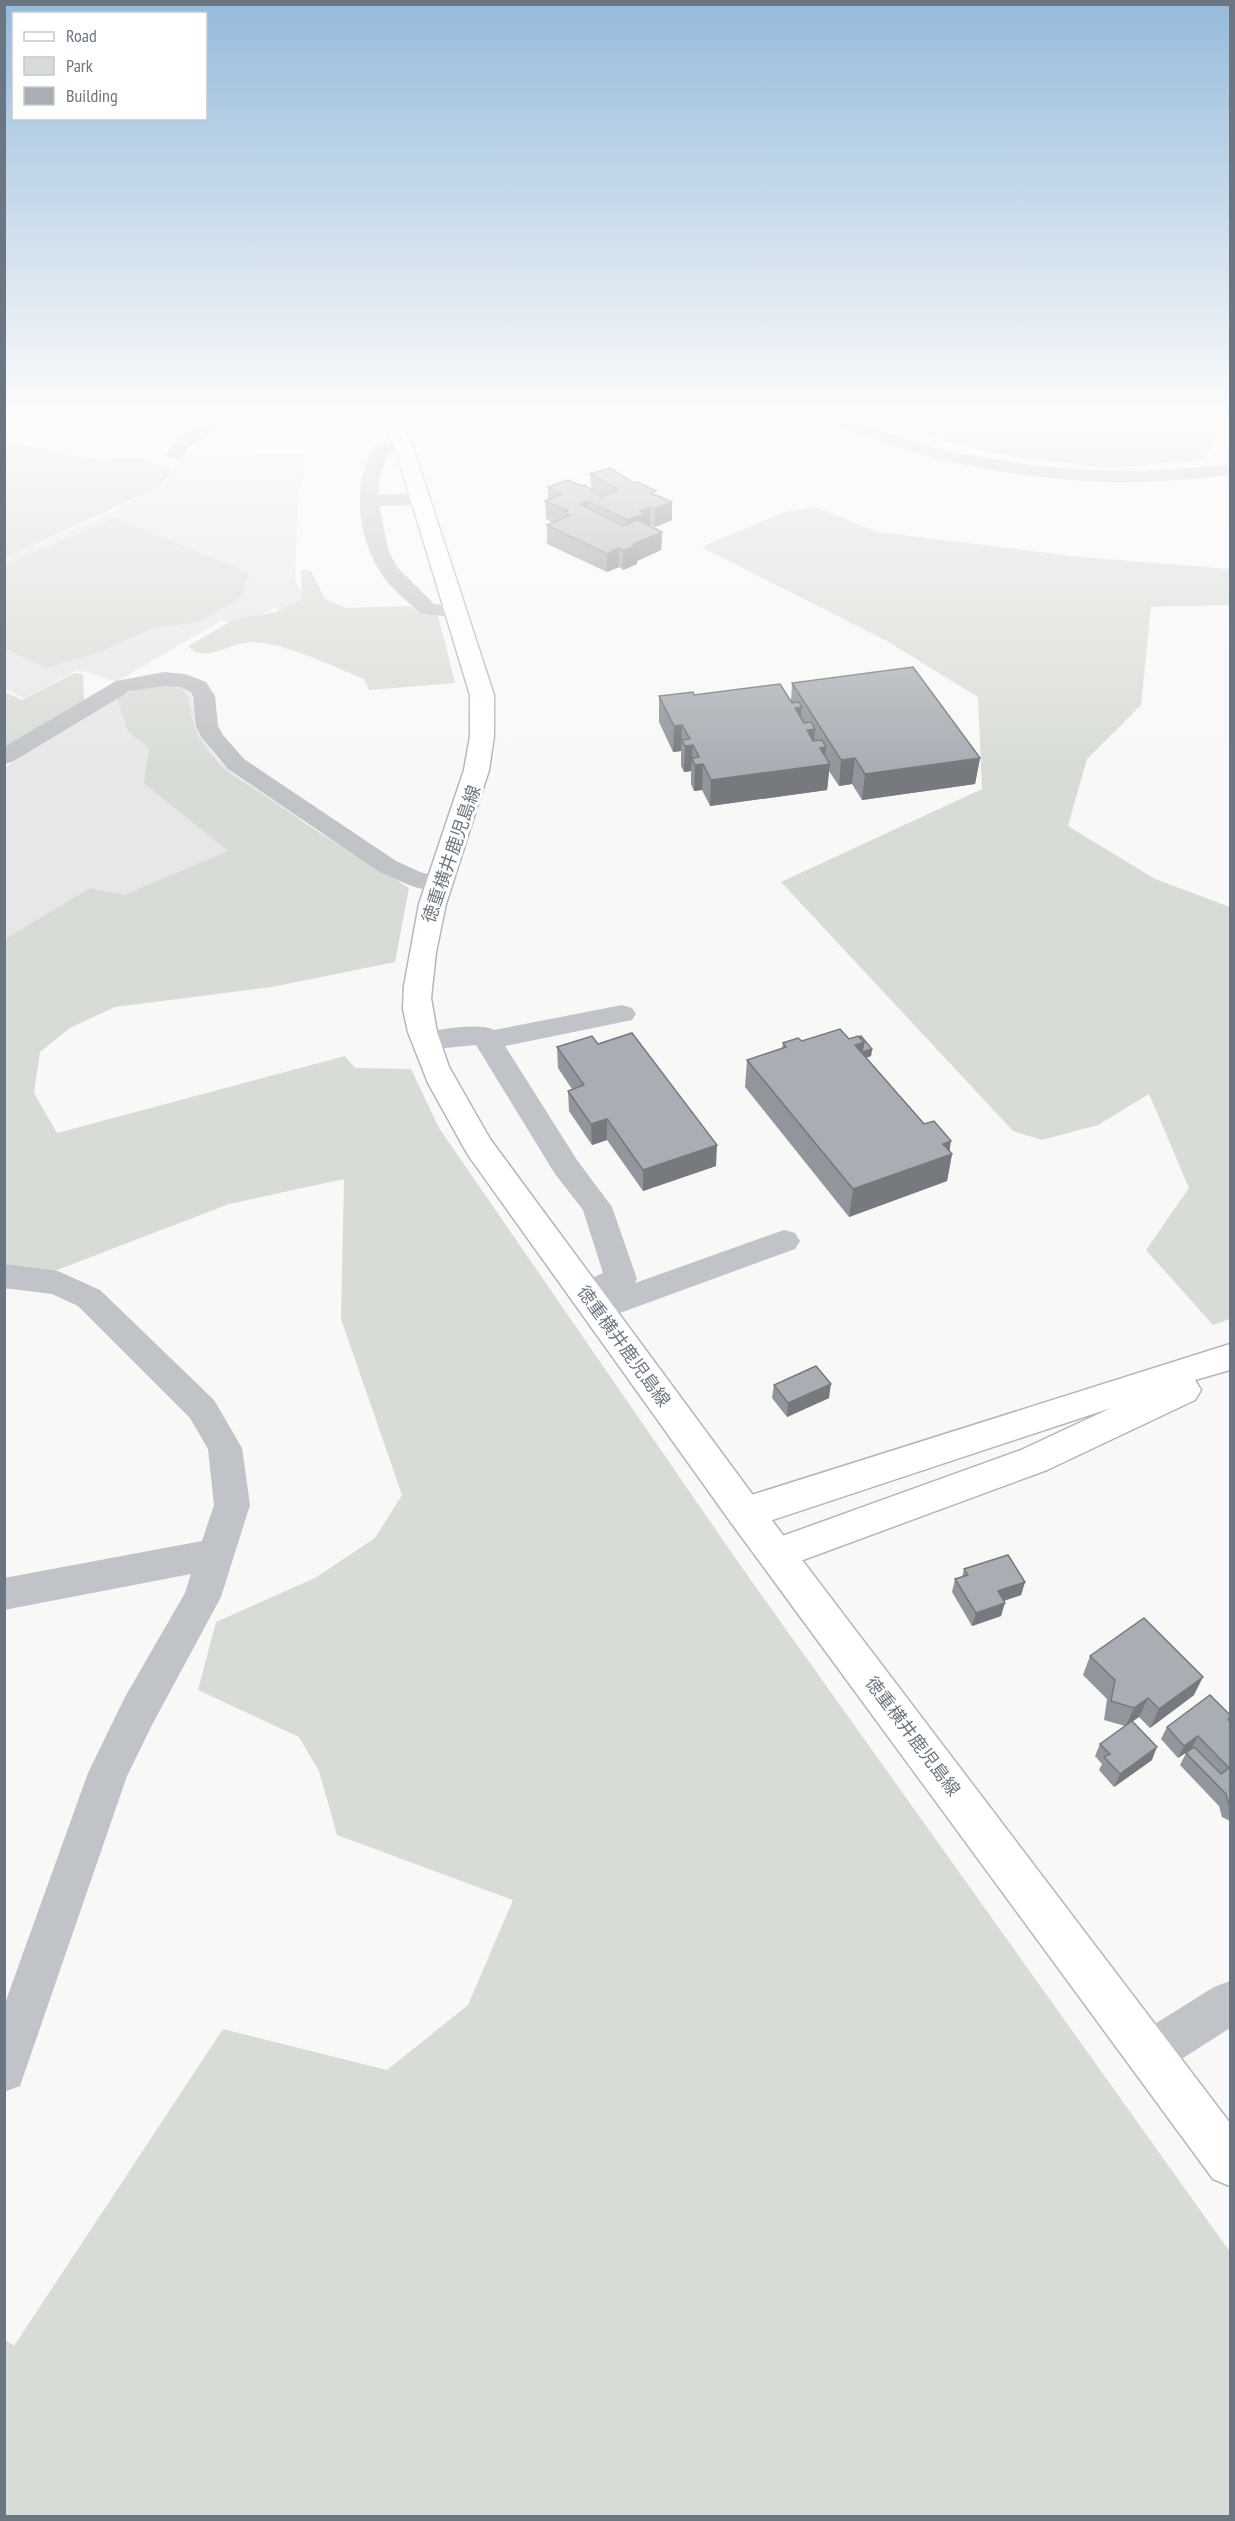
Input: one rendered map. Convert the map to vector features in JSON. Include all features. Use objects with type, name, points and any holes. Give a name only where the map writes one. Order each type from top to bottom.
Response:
[{"type":"main road","name":"徳重横井鹿児島線","points":[[432,534],[482,695],[484,729],[476,778],[437,884],[423,936],[417,988],[418,1012],[425,1041],[454,1106],[478,1147],[745,1513],[1230,2162]]},
{"type":"main road","points":[[745,1513],[1230,1357]]},
{"type":"main road","points":[[776,1554],[1035,1460],[1230,1366]]},
{"type":"street","points":[[375,534],[379,552],[389,570],[428,610],[455,611]]},
{"type":"street","points":[[4,757],[124,686],[154,680],[185,681],[198,687],[204,696],[207,726],[213,738],[236,764],[387,866],[411,877],[437,884]]},
{"type":"street","points":[[487,1040],[622,1014]]},
{"type":"street","points":[[425,1041],[484,1035],[566,1167],[597,1207],[621,1279],[591,1301]]},
{"type":"street","points":[[591,1301],[784,1241]]},
{"type":"street","points":[[4,1276],[58,1283],[89,1298],[202,1409],[225,1448],[232,1506],[202,1597],[139,1710],[108,1773],[4,2070]]},
{"type":"street","points":[[4,1594],[217,1554]]},
{"type":"street","points":[[1150,2053],[1230,2003]]},
{"type":"shaded area","points":[[62,534],[297,534],[295,580],[303,594],[337,614],[286,612],[274,608],[238,628],[222,620],[116,682],[88,672],[75,671],[24,698],[5,689],[4,559]]},
{"type":"shaded area","points":[[171,685],[184,688],[192,696],[197,725],[204,741],[218,759],[231,772],[301,819],[194,871],[5,982],[5,768],[55,732],[139,687]]},
{"type":"green space","points":[[5,534],[58,534],[5,558]]},
{"type":"green space","points":[[78,534],[153,534],[249,573],[241,597],[198,622],[153,628],[102,651],[46,668],[5,648],[5,565]]},
{"type":"green space","points":[[733,534],[890,534],[1080,557],[1230,569],[1230,605],[1151,607],[1141,705],[1087,759],[1068,826],[1155,879],[1230,907],[1230,1319],[1213,1325],[1146,1250],[1189,1188],[1149,1094],[1098,1125],[1042,1140],[1013,1131],[781,882],[982,789],[978,697],[887,641],[701,547]]},
{"type":"green space","points":[[301,570],[311,571],[325,599],[346,608],[411,606],[420,614],[438,615],[455,683],[369,690],[364,679],[304,654],[271,644],[244,643],[207,653],[194,651],[188,646],[235,619],[273,613],[302,600]]},
{"type":"green space","points":[[74,673],[83,674],[84,701],[5,749],[5,692],[22,700]]},
{"type":"green space","points":[[158,686],[177,688],[186,694],[199,736],[210,754],[225,769],[318,832],[409,888],[395,962],[272,987],[115,1007],[70,1028],[40,1052],[34,1093],[57,1133],[345,1056],[355,1068],[411,1069],[439,1128],[738,1562],[1230,2252],[1230,2516],[5,2516],[4,2339],[14,2346],[223,2029],[387,2070],[468,2005],[513,1900],[337,1835],[319,1771],[299,1737],[198,1690],[216,1622],[315,1578],[375,1538],[402,1495],[341,1319],[344,1179],[229,1204],[5,1290],[5,939],[90,888],[124,895],[228,851],[144,783],[149,748],[128,731],[117,698],[133,691]]},
{"type":"building","points":[[565,534],[658,534],[633,544],[637,545],[623,551],[619,548],[607,554]]},
{"type":"building","points":[[913,667],[980,758],[865,774],[855,758],[841,760],[792,683]]},
{"type":"building","points":[[780,684],[792,703],[799,702],[802,707],[795,708],[804,723],[811,722],[815,729],[807,730],[813,741],[822,740],[826,747],[820,748],[830,764],[711,780],[703,764],[695,765],[692,758],[699,757],[693,745],[685,746],[682,740],[690,739],[682,725],[674,726],[659,696],[693,692],[694,695]]},
{"type":"building","points":[[840,1029],[849,1039],[858,1036],[864,1042],[855,1045],[924,1124],[934,1121],[951,1141],[943,1144],[952,1154],[853,1189],[747,1060],[786,1047],[783,1043],[798,1038],[802,1041]]},
{"type":"building","points":[[632,1033],[717,1145],[643,1170],[607,1119],[591,1124],[568,1091],[584,1085],[557,1047],[592,1036],[598,1044]]},
{"type":"building","points":[[861,1036],[872,1049],[862,1052],[864,1042],[859,1037]]},
{"type":"building","points":[[816,1366],[831,1384],[788,1403],[774,1385]]},
{"type":"building","points":[[1008,1555],[1025,1582],[998,1591],[1005,1603],[976,1613],[955,1579],[968,1575],[964,1569]]},
{"type":"building","points":[[1144,1618],[1203,1677],[1159,1709],[1148,1698],[1134,1708],[1111,1701],[1115,1680],[1090,1656]]},
{"type":"building","points":[[1210,1695],[1230,1715],[1228,1719],[1230,1722],[1230,1805],[1226,1794],[1186,1753],[1194,1747],[1221,1774],[1229,1768],[1198,1736],[1184,1746],[1167,1727]]},
{"type":"building","points":[[1132,1721],[1157,1747],[1120,1774],[1104,1757],[1110,1754],[1100,1744]]}]
